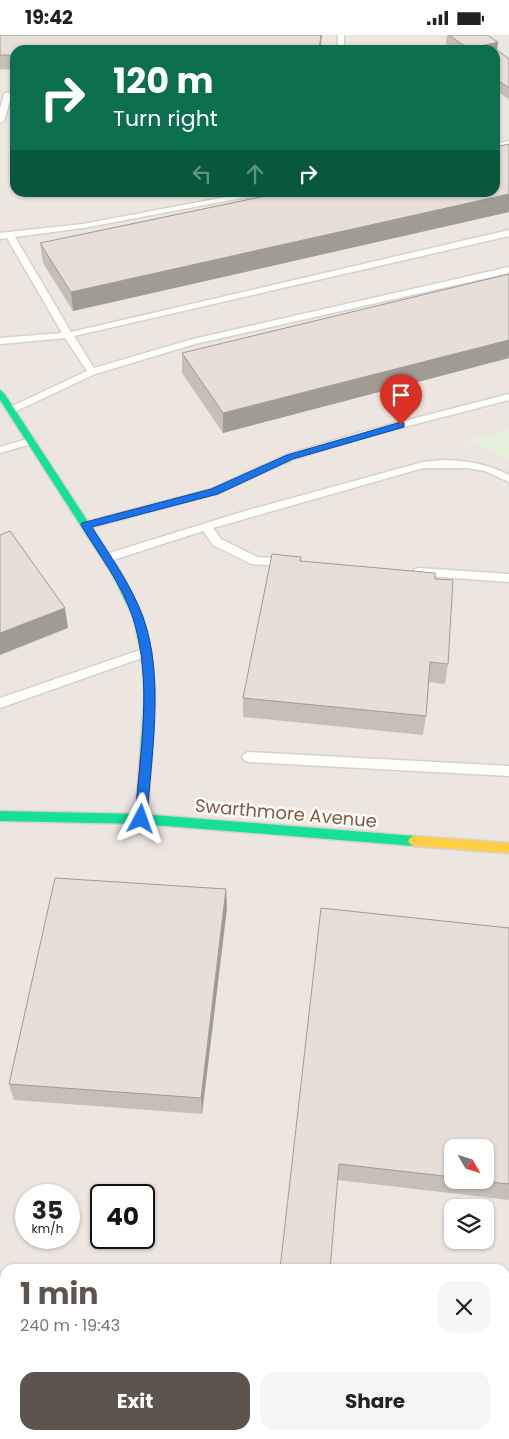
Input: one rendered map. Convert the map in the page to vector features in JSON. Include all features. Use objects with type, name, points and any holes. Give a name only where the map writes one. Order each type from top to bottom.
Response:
[{"type":"street","points":[[1,397],[107,558],[138,617],[146,652],[150,690],[141,819]]},
{"type":"street","name":"Swarthmore Avenue","points":[[0,816],[141,819],[509,848]]},
{"type":"lane","points":[[0,121],[8,94]]},
{"type":"lane","points":[[0,237],[83,226],[236,197]]},
{"type":"lane","points":[[0,341],[68,335],[509,233]]},
{"type":"lane","points":[[10,235],[68,335],[92,372]]},
{"type":"lane","points":[[11,410],[92,372],[193,343],[509,270]]},
{"type":"lane","points":[[86,525],[215,491],[290,457],[365,434],[509,397]]},
{"type":"lane","points":[[0,450],[30,441]]},
{"type":"lane","points":[[107,558],[206,527],[423,465],[469,464],[487,469],[509,479]]},
{"type":"lane","points":[[206,527],[217,542],[255,561],[296,563]]},
{"type":"lane","points":[[410,572],[509,578]]},
{"type":"lane","points":[[0,703],[146,652]]},
{"type":"lane","points":[[248,757],[509,771]]},
{"type":"shaded area","points":[[0,35],[509,35],[509,1264],[0,1264]]},
{"type":"green space","points":[[509,429],[509,460],[466,441]]},
{"type":"building","points":[[0,35],[321,35],[320,45],[10,45],[10,55],[0,55]]},
{"type":"building","points":[[449,35],[487,35],[498,42],[486,45],[463,45]]},
{"type":"building","points":[[500,52],[509,59],[509,88],[500,82]]},
{"type":"building","points":[[509,144],[509,194],[500,196],[500,146]]},
{"type":"building","points":[[261,197],[496,197],[71,292],[40,243]]},
{"type":"building","points":[[509,274],[509,340],[223,413],[182,353]]},
{"type":"building","points":[[10,531],[65,608],[0,633],[0,535]]},
{"type":"building","points":[[272,554],[301,557],[300,561],[435,573],[435,579],[453,580],[448,664],[430,662],[426,716],[243,698]]},
{"type":"building","points":[[55,878],[226,889],[201,1098],[9,1084]]},
{"type":"building","points":[[321,908],[509,928],[509,1184],[494,1182],[494,1139],[444,1139],[444,1176],[339,1164],[330,1264],[281,1264]]},
{"type":"traffic: fast","points":[[0,393],[118,576],[138,617],[146,652],[150,690],[146,754]]},
{"type":"traffic: fast","points":[[0,816],[141,819],[414,841]]},
{"type":"traffic: slow","points":[[414,841],[509,848]]},
{"type":"traffic: jam","points":[[141,819],[146,754]]},
{"type":"route","points":[[141,819],[150,690],[146,652],[138,617],[118,576],[86,525],[215,491],[290,457],[401,425]]}]
